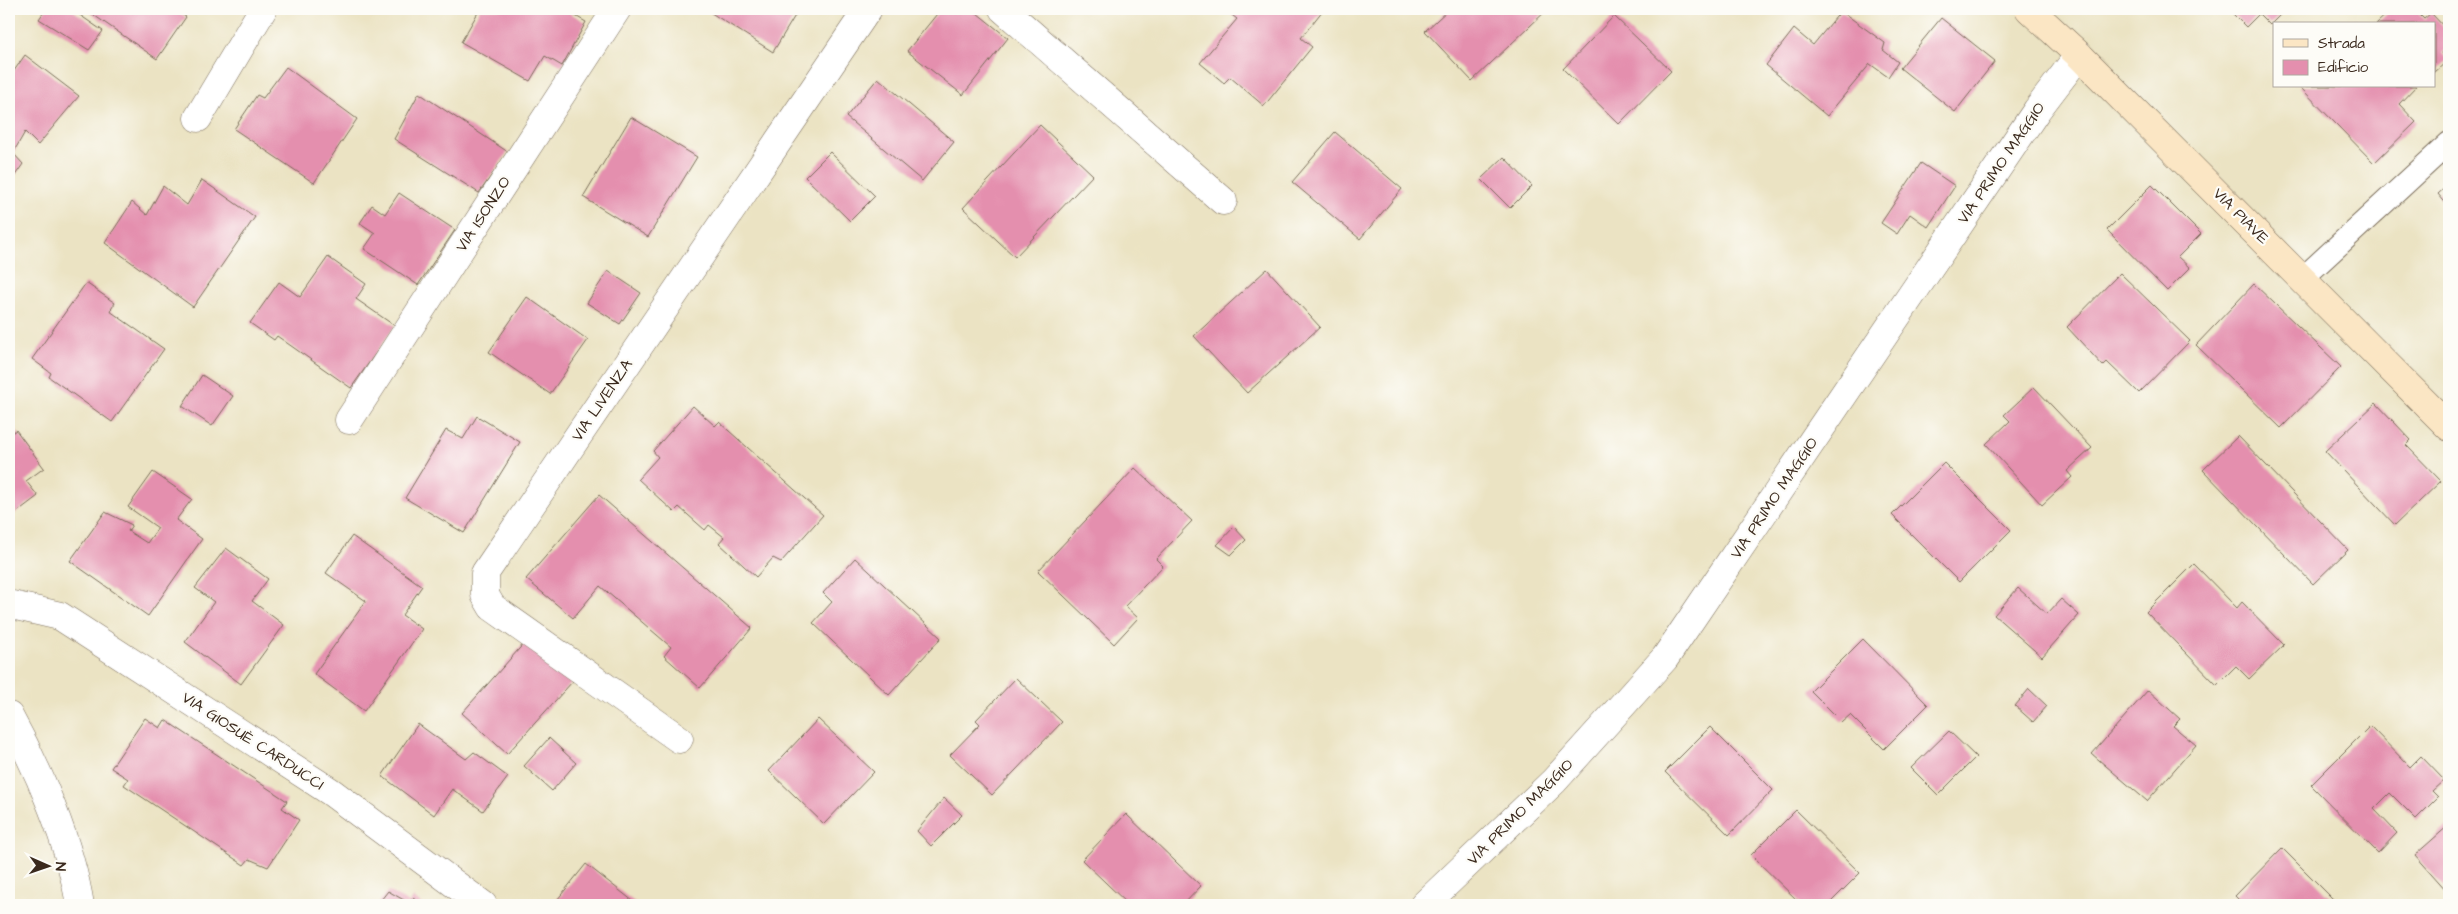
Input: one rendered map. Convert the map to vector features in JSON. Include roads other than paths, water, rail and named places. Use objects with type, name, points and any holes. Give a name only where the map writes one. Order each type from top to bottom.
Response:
[{"type":"main road","name":"VIA PIAVE","points":[[2029,9],[2079,54],[2449,427]]},
{"type":"street","points":[[198,118],[263,9]]},
{"type":"street","name":"VIA ISONZO","points":[[350,420],[617,9]]},
{"type":"street","name":"VIA LIVENZA","points":[[679,739],[492,607],[485,595],[485,573],[868,9]]},
{"type":"street","points":[[1003,9],[1223,202]]},
{"type":"street","name":"VIA PRIMO MAGGIO","points":[[1424,905],[1554,781],[1665,658],[2037,110],[2079,54]]},
{"type":"street","name":"VIA GIOSUÈ CARDUCCI","points":[[9,606],[12,605],[60,616],[331,792],[483,905]]},
{"type":"street","points":[[9,716],[27,747],[53,813],[76,886],[80,905]]},
{"type":"lane","points":[[2303,278],[2449,143]]}]
